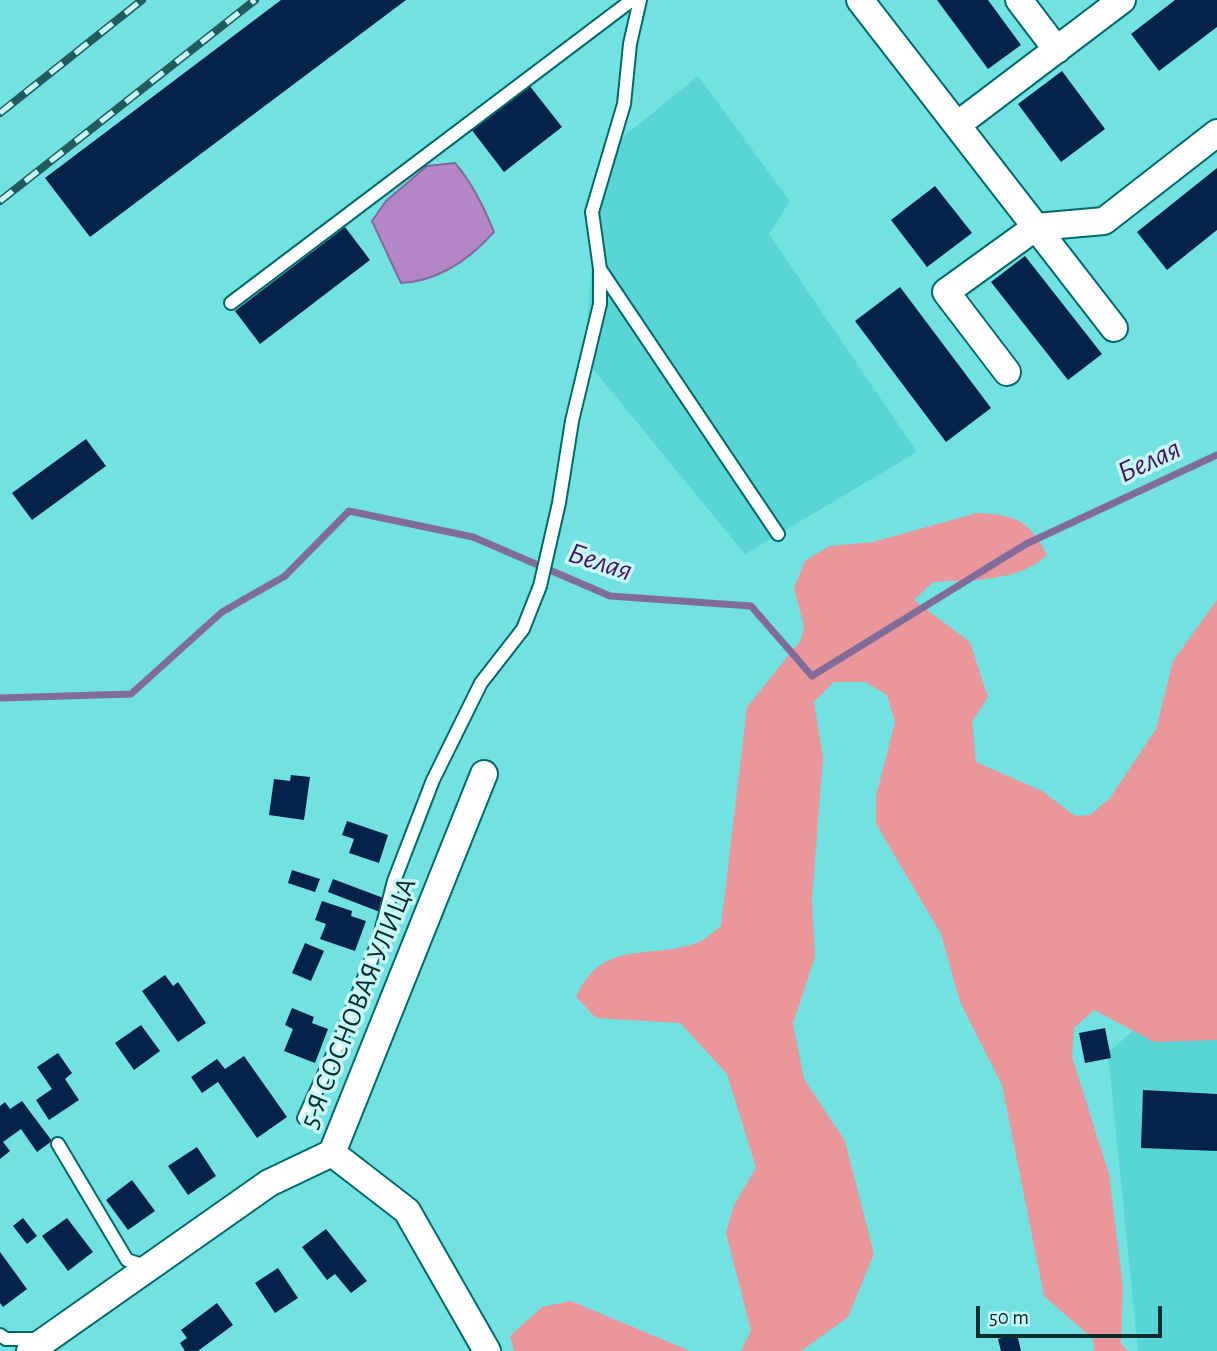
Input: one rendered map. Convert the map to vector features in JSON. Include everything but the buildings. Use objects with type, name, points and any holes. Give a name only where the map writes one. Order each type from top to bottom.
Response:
[{"type":"street","points":[[859,0],[1114,328]]},
{"type":"street","points":[[1019,0],[1057,50]]},
{"type":"street","points":[[957,125],[1122,0]]},
{"type":"street","points":[[1007,372],[946,292],[1036,227],[1104,221],[1217,133]]},
{"type":"street","name":"5-Я СОСНОВАЯ УЛИЦА","points":[[38,1345],[269,1183],[332,1153],[484,774]]},
{"type":"street","points":[[332,1153],[407,1211],[487,1351]]},
{"type":"lane","points":[[231,303],[632,0]]},
{"type":"lane","points":[[304,1118],[342,1035],[379,940],[394,881],[433,780],[481,683],[523,629],[540,586],[559,503],[572,421],[600,304],[600,269],[592,212],[624,104],[630,44],[640,0]]},
{"type":"lane","points":[[600,269],[778,534]]},
{"type":"lane","points":[[58,1144],[127,1260],[150,1267]]},
{"type":"lane","points":[[0,1335],[6,1339],[38,1345]]},
{"type":"shaded area","points":[[698,76],[790,201],[769,234],[917,452],[745,554],[584,358],[601,155]]},
{"type":"shaded area","points":[[455,163],[477,196],[494,232],[474,252],[452,267],[428,278],[401,283],[372,221],[386,201],[427,166]]},
{"type":"shaded area","points":[[977,513],[1002,515],[1020,522],[1034,534],[1047,555],[1036,564],[1009,575],[978,580],[933,582],[914,600],[970,642],[988,697],[972,722],[976,762],[1042,791],[1075,816],[1090,815],[1110,798],[1156,729],[1173,661],[1217,600],[1217,1040],[1154,1042],[1094,1010],[1074,1028],[1072,1057],[1109,1174],[1123,1287],[1121,1344],[1128,1351],[1094,1351],[1093,1339],[1044,1296],[1002,1085],[960,1002],[941,934],[876,824],[876,796],[895,722],[887,695],[865,682],[834,682],[814,702],[823,757],[812,900],[815,957],[793,1024],[804,1079],[845,1141],[874,1254],[848,1317],[801,1351],[741,1351],[751,1331],[726,1233],[734,1205],[756,1168],[727,1074],[680,1023],[596,1018],[576,997],[587,978],[614,958],[699,942],[721,926],[747,707],[801,640],[804,626],[794,588],[805,561],[829,546],[873,542]]},
{"type":"shaded area","points":[[1217,955],[1217,1351],[1138,1351],[1108,1053]]},
{"type":"shaded area","points":[[571,1301],[690,1351],[514,1351],[510,1336],[542,1307]]},
{"type":"waterway","name":"Белая","points":[[0,698],[131,694],[222,612],[285,576],[349,511],[473,537],[610,596],[751,606],[812,676],[1026,544],[1217,455]]},
{"type":"railway","points":[[0,113],[142,0]]},
{"type":"railway","points":[[0,201],[255,0]]}]
